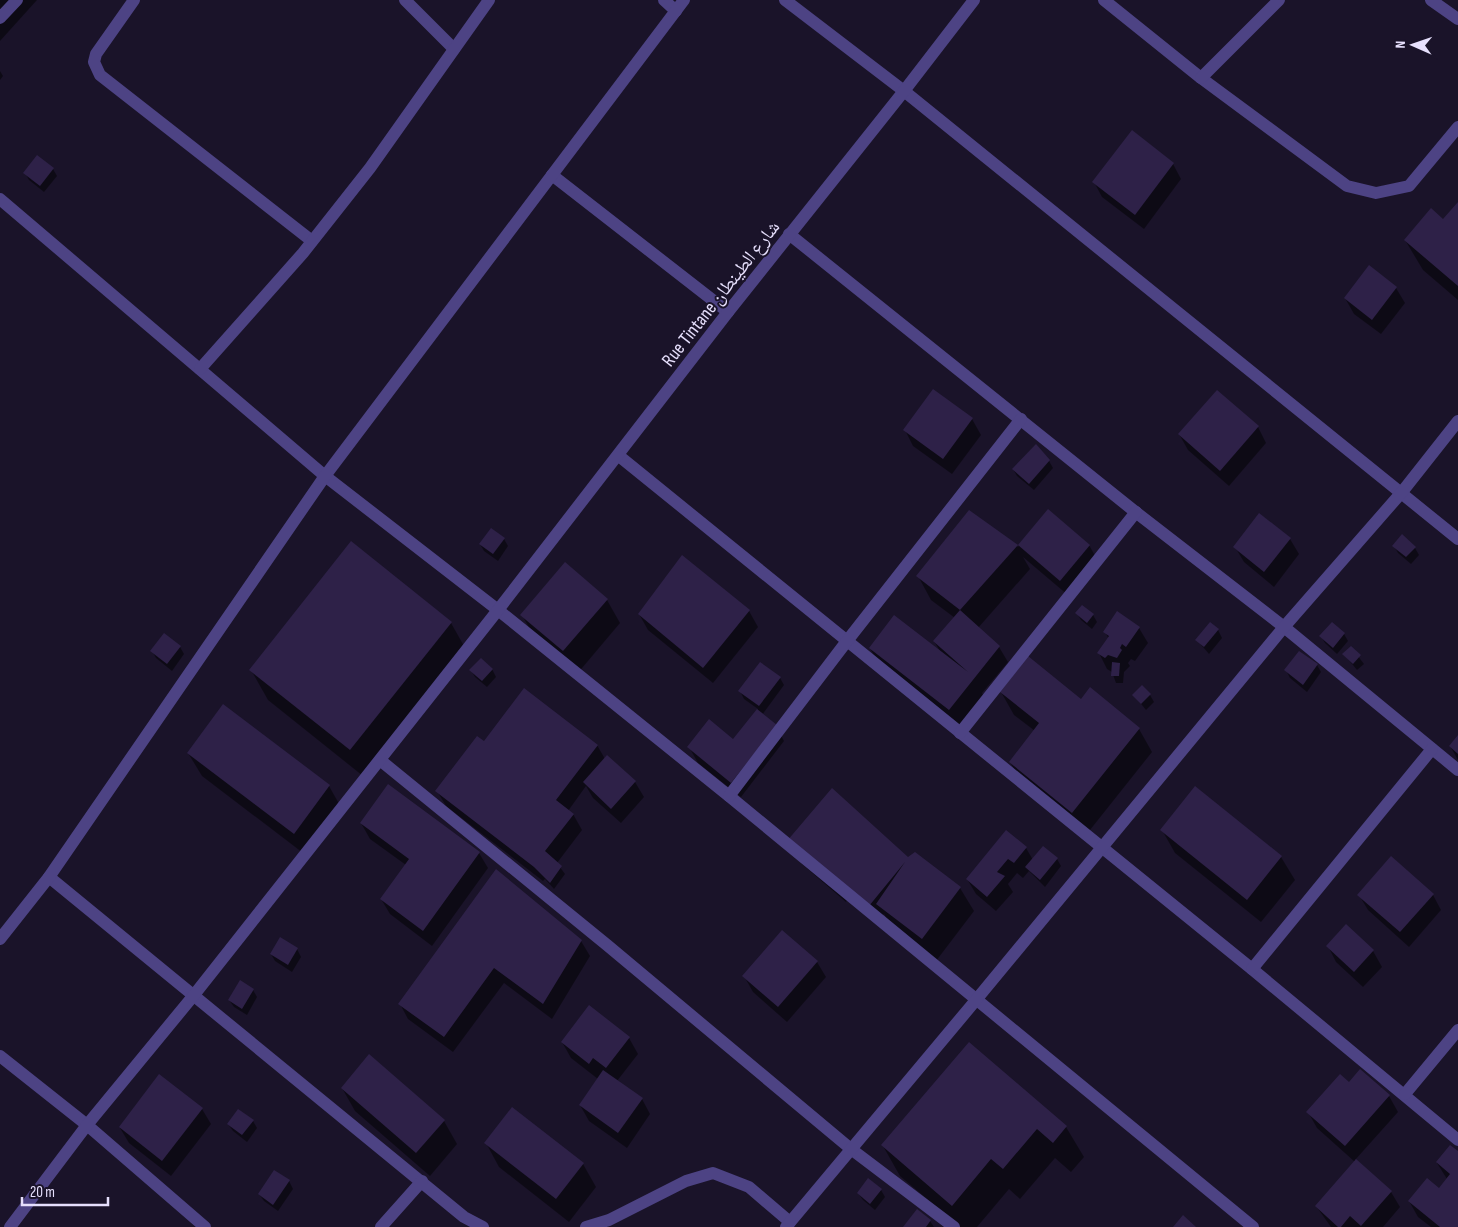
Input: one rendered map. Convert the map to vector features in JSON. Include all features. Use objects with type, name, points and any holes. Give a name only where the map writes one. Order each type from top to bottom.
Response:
[{"type":"street","points":[[0,18],[17,0]]},
{"type":"street","points":[[134,0],[96,54],[94,62],[100,75],[312,241]]},
{"type":"street","points":[[405,0],[454,50]]},
{"type":"street","points":[[200,369],[312,241],[370,168],[489,0]]},
{"type":"street","points":[[664,0],[676,11]]},
{"type":"street","points":[[0,939],[48,877],[325,476],[684,0]]},
{"type":"street","points":[[785,0],[904,91],[1458,539]]},
{"type":"street","name":"Rue Tintane شارع الطينطان","points":[[10,1227],[87,1125],[194,995],[498,610],[728,312],[974,0]]},
{"type":"street","points":[[1104,0],[1201,78],[1347,186],[1376,193],[1409,186],[1458,127]]},
{"type":"street","points":[[1201,78],[1279,0]]},
{"type":"street","points":[[1430,0],[1458,18]]},
{"type":"street","points":[[552,176],[728,312]]},
{"type":"street","points":[[0,199],[325,476],[498,610],[729,796],[1253,1227]]},
{"type":"street","points":[[789,234],[1136,512],[1284,627],[1458,770]]},
{"type":"street","points":[[729,796],[847,641],[1021,419]]},
{"type":"street","points":[[586,1227],[609,1220],[686,1181],[713,1173],[749,1187],[788,1224],[1284,627],[1402,492],[1458,421]]},
{"type":"street","points":[[618,456],[1252,969],[1405,1094],[1458,1140]]},
{"type":"street","points":[[960,733],[1136,512]]},
{"type":"street","points":[[1252,969],[1432,749]]},
{"type":"street","points":[[380,760],[607,945],[851,1149],[954,1227]]},
{"type":"street","points":[[48,877],[422,1180],[464,1217],[483,1227]]},
{"type":"street","points":[[1405,1094],[1458,1030]]},
{"type":"street","points":[[0,1056],[87,1125],[205,1227]]},
{"type":"street","points":[[381,1227],[422,1180]]},
{"type":"building","points":[[1132,130],[1174,163],[1135,215],[1092,182]]},
{"type":"building","points":[[37,155],[54,168],[40,186],[23,173]]},
{"type":"building","points":[[1458,202],[1458,286],[1404,240],[1431,208],[1443,219]]},
{"type":"building","points":[[1369,265],[1397,287],[1372,320],[1344,298]]},
{"type":"building","points":[[933,389],[973,418],[943,459],[903,430]]},
{"type":"building","points":[[1217,390],[1259,426],[1220,471],[1178,434]]},
{"type":"building","points":[[1036,444],[1050,460],[1029,484],[1012,469]]},
{"type":"building","points":[[1048,509],[1090,545],[1060,581],[1018,545]]},
{"type":"building","points":[[969,510],[1018,545],[960,610],[916,576]]},
{"type":"building","points":[[1259,513],[1291,538],[1264,572],[1233,547]]},
{"type":"building","points":[[491,528],[505,538],[493,554],[479,544]]},
{"type":"building","points":[[1402,534],[1416,547],[1406,557],[1392,546]]},
{"type":"building","points":[[351,541],[452,622],[350,750],[249,670]]},
{"type":"building","points":[[682,555],[750,610],[703,668],[638,614]]},
{"type":"building","points":[[565,562],[608,599],[563,651],[520,615]]},
{"type":"building","points":[[1082,605],[1094,614],[1087,623],[1075,613]]},
{"type":"building","points":[[960,610],[1000,646],[949,710],[869,648],[894,615],[968,672],[933,641]]},
{"type":"building","points":[[1117,611],[1140,627],[1126,647],[1122,644],[1120,648],[1122,650],[1117,658],[1108,655],[1105,658],[1097,653],[1109,636],[1103,632]]},
{"type":"building","points":[[1210,622],[1219,629],[1204,647],[1195,640]]},
{"type":"building","points":[[1332,622],[1345,633],[1333,648],[1319,636]]},
{"type":"building","points":[[164,633],[181,646],[167,664],[150,651]]},
{"type":"building","points":[[1351,646],[1361,655],[1353,664],[1342,654]]},
{"type":"building","points":[[1299,651],[1318,664],[1303,685],[1284,670]]},
{"type":"building","points":[[1028,656],[1081,699],[1090,687],[1140,728],[1072,813],[1009,762],[1039,723],[1000,692]]},
{"type":"building","points":[[481,658],[493,669],[482,681],[469,670]]},
{"type":"building","points":[[760,662],[781,677],[759,706],[738,691]]},
{"type":"building","points":[[1112,662],[1120,663],[1119,676],[1111,676]]},
{"type":"building","points":[[1142,685],[1151,694],[1141,704],[1132,695]]},
{"type":"building","points":[[524,688],[598,745],[556,800],[574,814],[545,851],[562,866],[550,883],[534,867],[435,791],[477,736],[484,741]]},
{"type":"building","points":[[223,704],[330,785],[294,834],[187,753]]},
{"type":"building","points":[[757,709],[777,725],[731,783],[687,747],[709,719],[733,739]]},
{"type":"building","points":[[1458,735],[1458,754],[1449,746]]},
{"type":"building","points":[[607,755],[636,781],[611,809],[583,782]]},
{"type":"building","points":[[388,784],[480,852],[423,931],[380,899],[409,859],[360,823]]},
{"type":"building","points":[[1195,786],[1282,856],[1247,900],[1160,830]]},
{"type":"building","points":[[832,788],[908,857],[915,852],[961,887],[922,939],[876,904],[905,862],[869,906],[787,841]]},
{"type":"building","points":[[1006,830],[1027,847],[1014,863],[1008,859],[997,872],[1005,876],[987,897],[966,879]]},
{"type":"building","points":[[1043,846],[1058,858],[1040,880],[1025,867]]},
{"type":"building","points":[[1391,856],[1434,894],[1400,932],[1357,895]]},
{"type":"building","points":[[496,869],[582,940],[543,1004],[494,968],[444,1037],[398,1004]]},
{"type":"building","points":[[1346,924],[1374,950],[1354,972],[1326,946]]},
{"type":"building","points":[[782,930],[818,961],[778,1007],[742,976]]},
{"type":"building","points":[[280,937],[298,948],[288,965],[270,954]]},
{"type":"building","points":[[240,980],[254,989],[242,1009],[228,1000]]},
{"type":"building","points":[[589,1005],[630,1037],[606,1068],[593,1058],[589,1064],[561,1042]]},
{"type":"building","points":[[969,1042],[1067,1126],[1053,1143],[1037,1129],[1003,1169],[991,1159],[952,1206],[881,1145]]},
{"type":"building","points":[[369,1054],[445,1120],[416,1153],[341,1088]]},
{"type":"building","points":[[1360,1069],[1390,1095],[1345,1146],[1306,1112],[1340,1074],[1349,1082]]},
{"type":"building","points":[[603,1070],[643,1098],[618,1133],[579,1105]]},
{"type":"building","points":[[159,1074],[203,1108],[162,1161],[119,1127]]},
{"type":"building","points":[[512,1107],[584,1163],[556,1199],[484,1143]]},
{"type":"building","points":[[238,1109],[254,1120],[242,1135],[227,1124]]},
{"type":"building","points":[[1450,1145],[1458,1151],[1458,1227],[1440,1227],[1408,1201],[1427,1178],[1439,1188],[1450,1174],[1436,1162]]},
{"type":"building","points":[[1356,1159],[1392,1191],[1361,1226],[1350,1216],[1341,1227],[1338,1227],[1315,1206]]},
{"type":"building","points":[[274,1170],[290,1180],[273,1205],[258,1194]]},
{"type":"building","points":[[868,1178],[882,1189],[870,1204],[857,1193]]},
{"type":"building","points":[[917,1209],[931,1220],[926,1227],[903,1227]]},
{"type":"building","points":[[1183,1215],[1196,1227],[1173,1227]]}]
